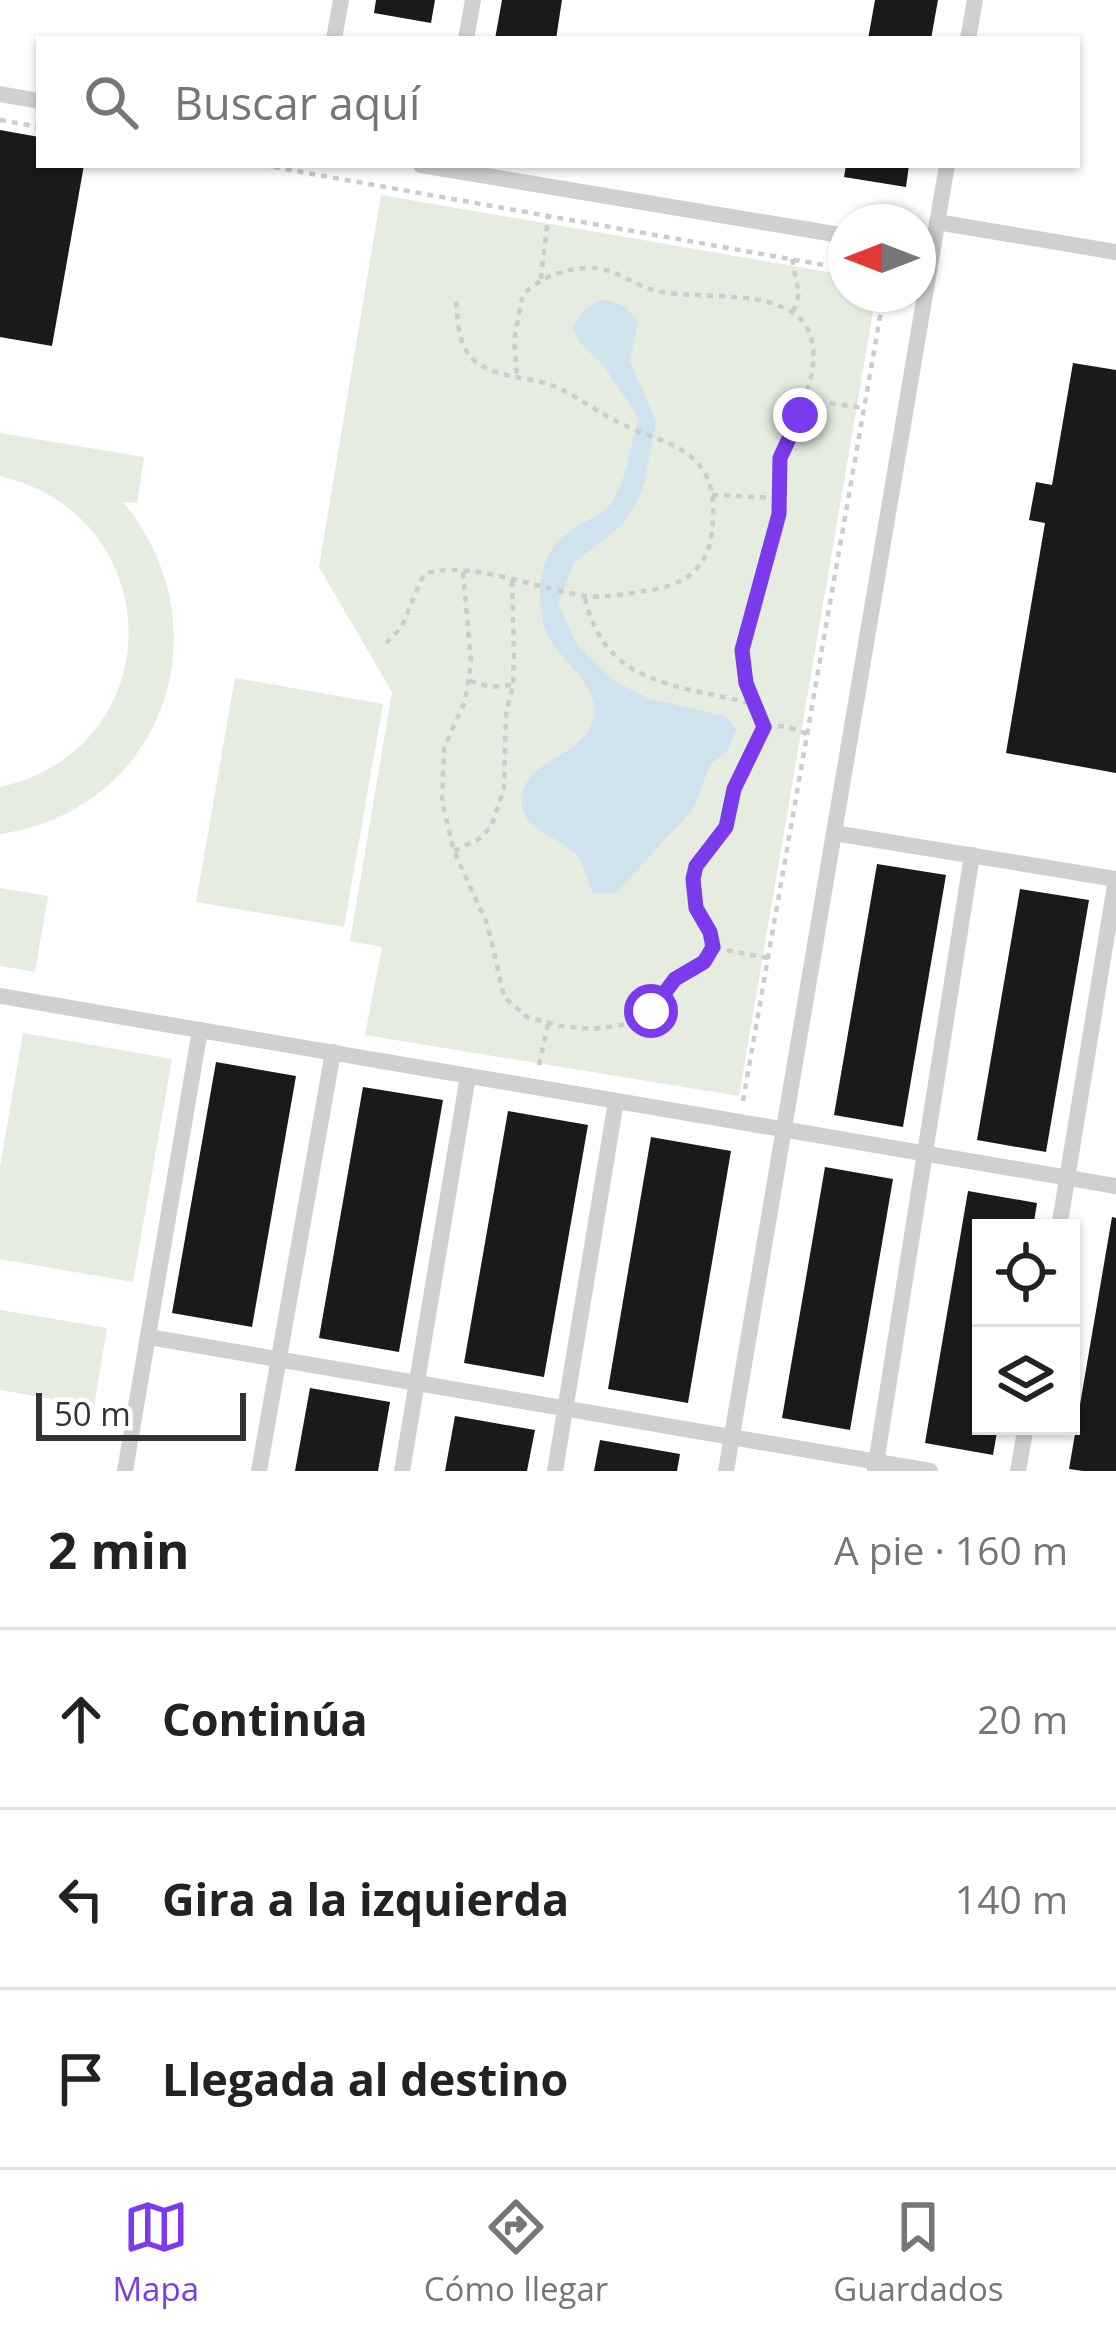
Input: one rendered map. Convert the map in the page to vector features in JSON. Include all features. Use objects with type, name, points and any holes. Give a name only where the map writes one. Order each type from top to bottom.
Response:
[{"type":"lane","points":[[335,36],[341,0]]},
{"type":"lane","points":[[467,36],[473,0]]},
{"type":"lane","points":[[969,36],[975,0]]},
{"type":"lane","points":[[0,94],[36,100]]},
{"type":"lane","points":[[451,168],[828,233]]},
{"type":"lane","points":[[946,168],[937,223],[1116,252]]},
{"type":"lane","points":[[726,1471],[834,833],[915,312]]},
{"type":"lane","points":[[834,833],[1116,879],[1060,1219]]},
{"type":"lane","points":[[876,1466],[972,855]]},
{"type":"lane","points":[[0,996],[1116,1186]]},
{"type":"lane","points":[[125,1471],[200,1030]]},
{"type":"lane","points":[[259,1471],[333,1052]]},
{"type":"lane","points":[[402,1471],[468,1076]]},
{"type":"lane","points":[[555,1471],[616,1101]]},
{"type":"lane","points":[[148,1337],[876,1466],[930,1471]]},
{"type":"lane","points":[[1018,1471],[1024,1435]]},
{"type":"path","points":[[0,120],[36,126]]},
{"type":"path","points":[[279,168],[828,266]]},
{"type":"path","points":[[541,279],[548,216]]},
{"type":"path","points":[[792,259],[799,293],[793,312]]},
{"type":"path","points":[[463,572],[470,681],[444,748],[442,801],[454,851],[488,926],[504,997],[526,1017],[548,1024],[592,1029],[638,1023],[675,979],[704,962],[713,947],[696,908],[693,879],[696,866],[726,827],[734,789],[764,727],[742,650],[779,514],[780,458],[806,400],[813,351],[808,325],[793,312],[756,299],[652,291],[608,268],[554,272],[523,293],[516,317],[517,377]]},
{"type":"path","points":[[386,643],[401,628],[424,574],[463,572],[584,595],[631,593],[681,583],[696,572],[713,527],[712,495],[698,465],[676,443],[632,429],[567,392],[472,359],[465,349],[456,302]]},
{"type":"path","points":[[742,1104],[881,312]]},
{"type":"path","points":[[806,400],[864,408]]},
{"type":"path","points":[[712,495],[779,499]]},
{"type":"path","points":[[454,851],[479,838],[497,816],[504,789],[506,714],[513,685],[512,580]]},
{"type":"path","points":[[584,595],[592,628],[617,662],[634,672],[754,704]]},
{"type":"path","points":[[470,681],[491,687],[513,685]]},
{"type":"path","points":[[764,727],[786,726],[807,734]]},
{"type":"path","points":[[713,947],[768,958]]},
{"type":"path","points":[[539,1068],[548,1024]]},
{"type":"shaded area","points":[[381,195],[828,272],[828,312],[873,312],[739,1096],[365,1035],[382,947],[350,941],[392,692],[319,567]]},
{"type":"shaded area","points":[[0,433],[144,457],[137,503],[123,502],[154,551],[171,603],[173,656],[162,706],[138,751],[103,790],[57,818],[0,834],[0,787],[56,764],[97,728],[121,682],[129,632],[120,582],[96,536],[56,499],[0,476]]},
{"type":"shaded area","points":[[235,678],[383,704],[344,927],[196,902]]},
{"type":"shaded area","points":[[0,888],[48,896],[35,972],[0,966]]},
{"type":"shaded area","points":[[23,1033],[172,1059],[133,1282],[0,1259],[0,1167]]},
{"type":"shaded area","points":[[0,1310],[107,1328],[94,1406],[0,1390]]},
{"type":"water","points":[[601,299],[624,306],[638,321],[630,361],[656,421],[638,501],[622,525],[574,563],[558,604],[577,645],[614,681],[650,699],[725,716],[736,729],[728,750],[710,765],[693,809],[615,894],[594,894],[575,853],[531,823],[522,806],[522,795],[535,772],[581,740],[594,716],[590,691],[547,635],[540,593],[544,567],[556,544],[614,499],[639,420],[603,365],[575,334],[573,326],[584,310]]},
{"type":"building","points":[[376,0],[435,0],[431,23],[374,13]]},
{"type":"building","points":[[502,0],[562,0],[556,36],[496,36]]},
{"type":"building","points":[[875,0],[938,0],[932,36],[869,36]]},
{"type":"building","points":[[0,130],[36,136],[36,168],[83,168],[52,346],[0,337]]},
{"type":"building","points":[[846,168],[909,168],[906,187],[844,177]]},
{"type":"building","points":[[1073,363],[1116,370],[1116,773],[1006,753],[1045,523],[1029,520],[1036,482],[1052,485]]},
{"type":"building","points":[[877,864],[946,875],[903,1127],[834,1115]]},
{"type":"building","points":[[1020,889],[1089,900],[1046,1152],[977,1140]]},
{"type":"building","points":[[216,1062],[296,1076],[252,1327],[172,1313]]},
{"type":"building","points":[[363,1087],[443,1100],[399,1352],[319,1338]]},
{"type":"building","points":[[508,1111],[588,1125],[544,1377],[464,1363]]},
{"type":"building","points":[[651,1137],[731,1151],[688,1403],[608,1389]]},
{"type":"building","points":[[825,1167],[893,1179],[850,1430],[782,1418]]},
{"type":"building","points":[[968,1191],[1037,1203],[1034,1219],[972,1219],[972,1435],[996,1435],[993,1455],[925,1443]]},
{"type":"building","points":[[1112,1217],[1116,1218],[1116,1471],[1069,1469],[1075,1435],[1080,1435],[1080,1405]]},
{"type":"building","points":[[310,1388],[390,1402],[378,1471],[295,1471]]},
{"type":"building","points":[[455,1416],[535,1430],[527,1471],[445,1471]]},
{"type":"building","points":[[600,1440],[680,1454],[677,1471],[594,1471]]},
{"type":"route","points":[[651,1011],[664,990],[704,962],[713,947],[696,908],[693,879],[696,866],[726,827],[734,789],[764,727],[746,683],[742,650],[779,514],[780,458],[800,415]]}]
